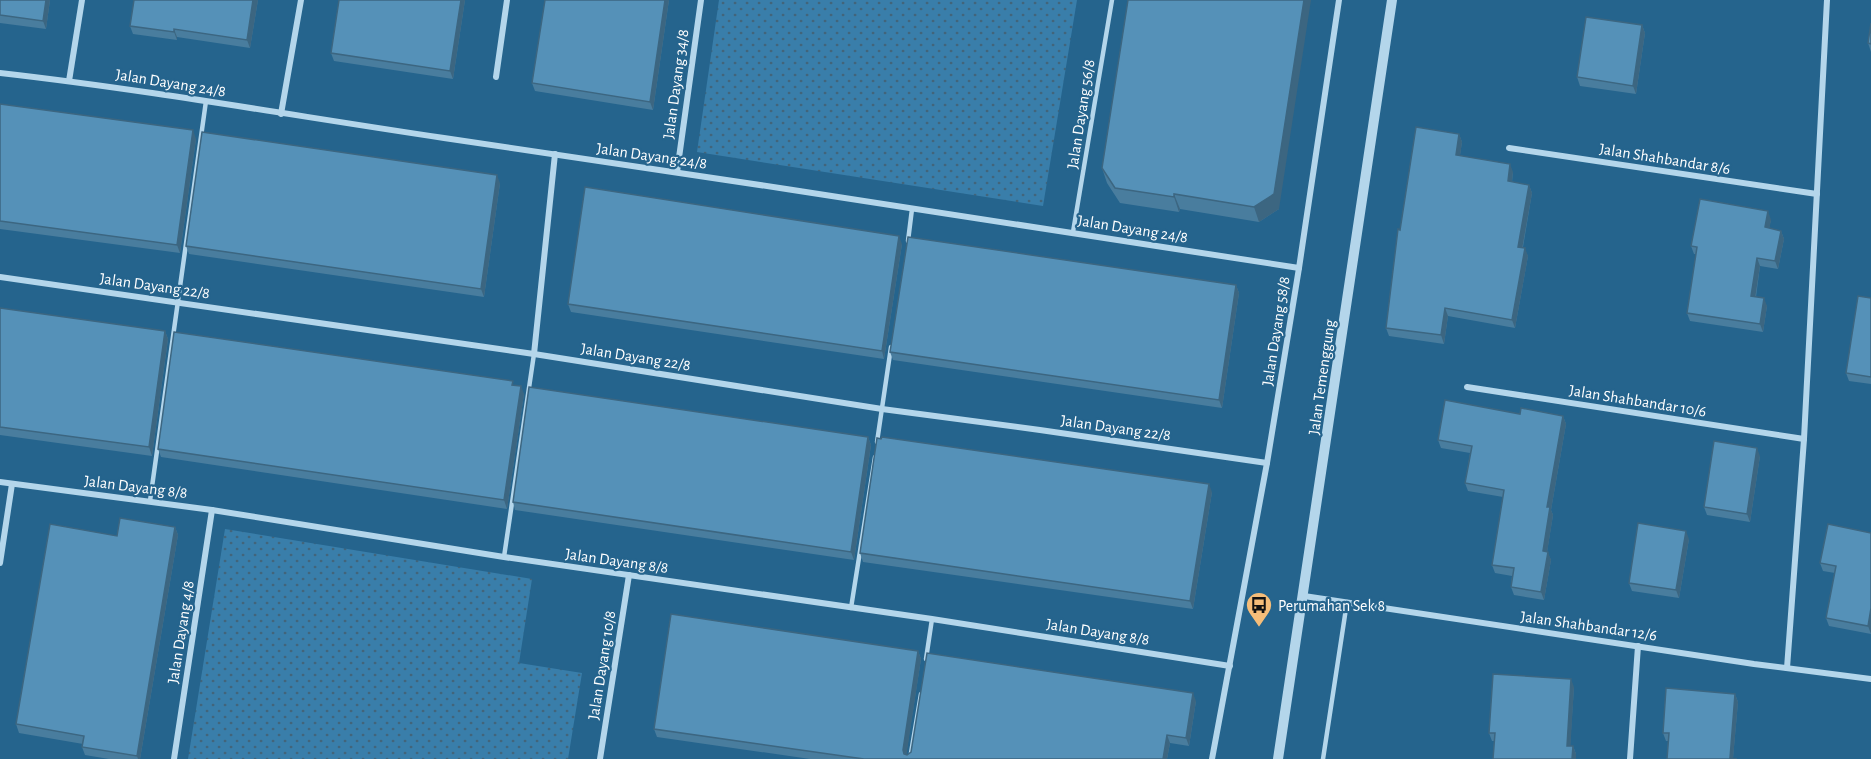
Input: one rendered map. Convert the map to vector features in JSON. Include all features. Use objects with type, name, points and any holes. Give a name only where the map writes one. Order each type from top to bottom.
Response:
[{"type":"street","points":[[69,81],[82,0]]},
{"type":"street","points":[[281,114],[301,0]]},
{"type":"street","points":[[496,77],[507,0]]},
{"type":"street","name":"Jalan Dayang 34/8","points":[[677,172],[700,0]]},
{"type":"street","name":"Jalan Dayang 58/8","points":[[1212,759],[1267,463],[1339,0]]},
{"type":"street","name":"Jalan Temenggung","points":[[1278,759],[1392,0]]},
{"type":"street","points":[[1787,668],[1804,439],[1827,0]]},
{"type":"street","name":"Jalan Dayang 24/8","points":[[0,74],[69,81],[206,101],[1299,268]]},
{"type":"street","name":"Jalan Shahbandar 8/6","points":[[1509,148],[1816,194]]},
{"type":"street","points":[[534,354],[555,154]]},
{"type":"street","name":"Jalan Dayang 22/8","points":[[0,278],[534,354],[882,409],[1267,463]]},
{"type":"street","name":"Jalan Shahbandar 10/6","points":[[1467,387],[1804,439]]},
{"type":"street","name":"Jalan Dayang 8/8","points":[[0,482],[212,510],[504,557],[932,619],[1230,666]]},
{"type":"street","points":[[0,563],[12,484]]},
{"type":"street","name":"Jalan Dayang 4/8","points":[[174,759],[212,510]]},
{"type":"street","name":"Jalan Dayang 10/8","points":[[600,759],[629,575]]},
{"type":"street","name":"Jalan Shahbandar 12/6","points":[[1304,596],[1871,679]]},
{"type":"street","points":[[1630,759],[1638,646]]},
{"type":"lane","name":"Jalan Dayang 56/8","points":[[1073,232],[1112,0]]},
{"type":"lane","points":[[150,501],[206,101]]},
{"type":"lane","points":[[907,244],[912,208]]},
{"type":"lane","points":[[876,444],[893,338]]},
{"type":"lane","points":[[504,557],[534,354]]},
{"type":"lane","points":[[851,608],[874,456]]},
{"type":"lane","points":[[1323,759],[1347,602]]},
{"type":"lane","points":[[925,666],[932,619]]},
{"type":"lane","points":[[910,759],[921,689]]},
{"type":"shaded area","points":[[719,0],[1077,0],[1043,206],[697,152]]},
{"type":"shaded area","points":[[225,529],[532,579],[519,663],[582,673],[568,759],[188,759]]},
{"type":"building","points":[[0,0],[46,0],[43,21],[0,15]]},
{"type":"building","points":[[134,0],[253,0],[247,40],[174,29],[174,32],[130,26]]},
{"type":"building","points":[[339,0],[461,0],[450,71],[331,53]]},
{"type":"building","points":[[545,0],[665,0],[650,102],[532,83]]},
{"type":"building","points":[[1128,0],[1304,0],[1274,194],[1254,207],[1174,194],[1174,197],[1115,188],[1102,168]]},
{"type":"building","points":[[1586,17],[1642,25],[1633,86],[1577,77]]},
{"type":"building","points":[[1871,23],[1871,44],[1868,43]]},
{"type":"building","points":[[0,104],[193,130],[177,245],[0,221]]},
{"type":"building","points":[[1416,127],[1459,134],[1456,155],[1510,164],[1508,181],[1529,185],[1518,247],[1525,248],[1512,320],[1445,308],[1441,335],[1386,328],[1398,229],[1400,230]]},
{"type":"building","points":[[202,132],[497,175],[481,289],[186,246]]},
{"type":"building","points":[[585,187],[899,236],[882,351],[568,304]]},
{"type":"building","points":[[1700,199],[1768,211],[1765,227],[1781,231],[1775,261],[1757,258],[1751,296],[1764,298],[1760,324],[1687,313],[1697,247],[1691,246]]},
{"type":"building","points":[[908,237],[1236,285],[1219,400],[890,352]]},
{"type":"building","points":[[1858,296],[1871,298],[1871,377],[1846,373]]},
{"type":"building","points":[[0,308],[165,331],[149,447],[0,427]]},
{"type":"building","points":[[174,332],[513,381],[512,385],[521,386],[504,500],[158,449]]},
{"type":"building","points":[[529,387],[868,437],[851,552],[513,502]]},
{"type":"building","points":[[1445,400],[1520,414],[1521,408],[1563,416],[1547,507],[1550,507],[1543,551],[1548,552],[1541,592],[1511,587],[1514,568],[1492,565],[1504,490],[1465,483],[1472,446],[1438,440]]},
{"type":"building","points":[[877,438],[1209,484],[1190,601],[860,553]]},
{"type":"building","points":[[1714,441],[1757,448],[1747,514],[1704,507]]},
{"type":"building","points":[[120,518],[175,527],[137,756],[82,747],[84,736],[16,724],[50,524],[117,536]]},
{"type":"building","points":[[1638,523],[1686,531],[1676,590],[1629,583]]},
{"type":"building","points":[[1828,524],[1871,533],[1871,608],[1868,626],[1826,618],[1836,566],[1820,563]]},
{"type":"building","points":[[671,614],[918,651],[903,750],[907,755],[911,752],[927,653],[1193,693],[1186,738],[1167,735],[1163,759],[864,759],[654,729]]},
{"type":"building","points":[[1493,674],[1571,679],[1567,746],[1573,746],[1572,759],[1493,759],[1495,733],[1489,733]]},
{"type":"building","points":[[1666,688],[1735,694],[1730,758],[1737,759],[1667,759],[1669,733],[1663,733]]},
{"type":"place","name":"Perumahan Sek 8","points":[[1259,628]]}]
